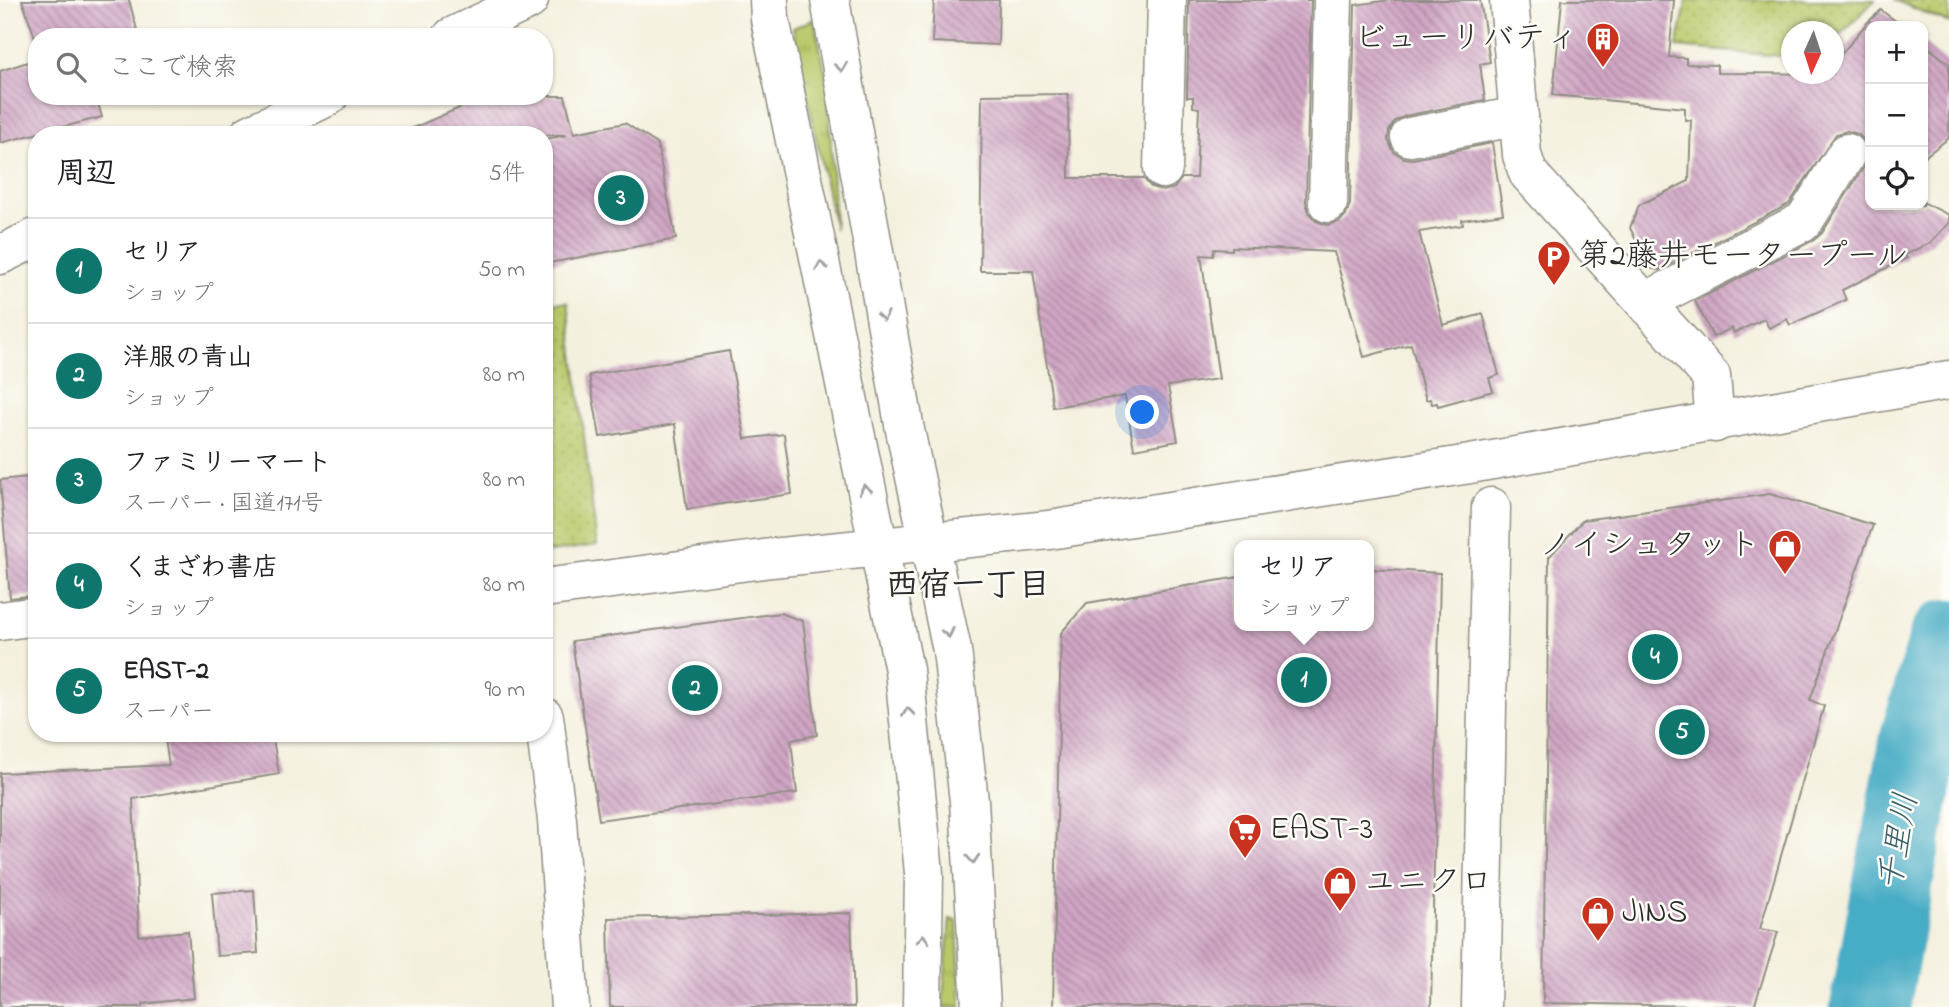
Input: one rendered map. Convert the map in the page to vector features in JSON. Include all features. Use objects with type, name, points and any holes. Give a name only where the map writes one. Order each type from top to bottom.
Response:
[{"type":"main road","points":[[471,28],[529,0]]},
{"type":"main road","points":[[769,0],[877,547],[904,670],[924,873],[922,1007]]},
{"type":"main road","points":[[830,0],[867,232],[952,650],[963,733],[981,1007]]},
{"type":"main road","points":[[1163,169],[1167,0]]},
{"type":"main road","points":[[1328,203],[1333,0]]},
{"type":"main road","points":[[1508,0],[1522,155],[1528,173],[1711,376],[1716,423]]},
{"type":"main road","points":[[267,126],[311,105]]},
{"type":"main road","points":[[1410,137],[1519,116]]},
{"type":"main road","points":[[1645,302],[1804,221],[1845,151]]},
{"type":"main road","points":[[0,255],[28,241]]},
{"type":"main road","points":[[553,587],[877,547],[1049,530],[1716,423],[1949,380]]},
{"type":"main road","points":[[1481,1007],[1491,507]]},
{"type":"main road","points":[[0,621],[28,617]]},
{"type":"main road","points":[[547,742],[557,820],[570,1007]]},
{"type":"green space","points":[[1687,0],[1875,0],[1844,31],[1844,21],[1781,21],[1781,56],[1677,47]]},
{"type":"green space","points":[[1894,0],[1949,0],[1949,23]]},
{"type":"green space","points":[[814,19],[828,85],[835,229],[793,28]]},
{"type":"green space","points":[[568,302],[597,545],[553,552],[553,303]]},
{"type":"green space","points":[[950,919],[957,921],[961,1007],[942,1007]]},
{"type":"building","points":[[22,0],[129,0],[137,28],[32,28]]},
{"type":"building","points":[[934,0],[999,0],[998,45],[932,42]]},
{"type":"building","points":[[1189,0],[1311,0],[1306,202],[1309,213],[1316,221],[1328,225],[1339,222],[1346,215],[1350,204],[1355,5],[1389,0],[1480,0],[1490,62],[1480,64],[1485,100],[1405,116],[1395,121],[1389,131],[1388,140],[1394,152],[1404,158],[1413,159],[1492,143],[1503,214],[1462,220],[1463,225],[1419,232],[1443,325],[1483,314],[1499,375],[1489,378],[1493,391],[1438,406],[1437,403],[1432,404],[1430,399],[1426,400],[1411,344],[1364,357],[1334,252],[1232,247],[1232,250],[1214,249],[1213,256],[1201,255],[1219,379],[1168,386],[1178,441],[1134,449],[1125,396],[1053,407],[1033,271],[980,271],[982,95],[1068,94],[1069,178],[1143,178],[1151,187],[1163,191],[1174,188],[1182,178],[1196,178],[1199,108],[1193,107],[1193,97],[1187,97]]},
{"type":"building","points":[[1562,0],[1674,0],[1669,57],[1686,58],[1686,64],[1717,65],[1717,73],[1781,74],[1781,84],[1844,84],[1844,51],[1865,25],[1865,141],[1858,134],[1847,131],[1836,134],[1789,204],[1660,270],[1650,268],[1630,228],[1639,205],[1689,181],[1691,120],[1685,120],[1685,108],[1553,95]]},
{"type":"building","points":[[1881,10],[1895,21],[1869,21]]},
{"type":"building","points":[[1928,47],[1949,64],[1949,138],[1928,154]]},
{"type":"building","points":[[28,62],[28,105],[99,105],[102,117],[67,126],[28,126],[28,136],[0,143],[0,71]]},
{"type":"building","points":[[553,96],[565,96],[574,133],[625,123],[657,144],[676,239],[553,262],[553,137],[567,135],[553,135],[553,126],[418,126],[466,105],[553,105]]},
{"type":"building","points":[[1865,165],[1865,210],[1928,210],[1928,204],[1949,215],[1949,223],[1930,243],[1905,255],[1907,258],[1842,290],[1846,300],[1790,325],[1787,319],[1769,328],[1764,319],[1734,333],[1732,328],[1713,337],[1695,301],[1814,240],[1822,233]]},
{"type":"building","points":[[729,351],[745,439],[784,434],[792,494],[687,509],[675,424],[600,437],[589,375]]},
{"type":"building","points":[[28,477],[28,596],[10,598],[0,480]]},
{"type":"building","points":[[1770,494],[1873,525],[1810,700],[1824,706],[1760,929],[1778,932],[1754,1007],[1543,1003],[1549,557],[1583,520]]},
{"type":"building","name":"EAST-3","points":[[1374,569],[1440,573],[1431,1007],[1053,1007],[1061,633],[1087,603],[1234,578],[1234,631],[1374,631]]},
{"type":"building","points":[[780,613],[803,621],[817,735],[791,740],[797,793],[599,820],[572,641]]},
{"type":"building","points":[[165,742],[274,742],[279,774],[133,799],[139,936],[188,931],[194,998],[143,1004],[143,1007],[0,1007],[0,773],[169,765]]},
{"type":"building","points":[[254,890],[258,953],[217,956],[212,893]]},
{"type":"building","points":[[851,913],[854,1007],[610,1007],[608,918]]},
{"type":"waterway","name":"千里川","points":[[1870,1007],[1920,738],[1949,639]]},
{"type":"place","name":"ビューリバティ","points":[[1603,69]]},
{"type":"place","name":"ファミリーマート","points":[[621,198]]},
{"type":"place","name":"第2藤井モータープール","points":[[1554,287]]},
{"type":"place","name":"ノイシュタット","points":[[1785,576]]},
{"type":"place","name":"くまざわ書店","points":[[1655,657]]},
{"type":"place","name":"セリア","points":[[1304,680]]},
{"type":"place","name":"洋服の青山","points":[[695,688]]},
{"type":"place","name":"EAST-2","points":[[1682,732]]},
{"type":"place","name":"EAST-3","points":[[1245,860]]},
{"type":"place","name":"ユニクロ","points":[[1340,913]]},
{"type":"place","name":"JINS","points":[[1598,943]]},
{"type":"district","name":"西宿一丁目","points":[[968,587]]}]
